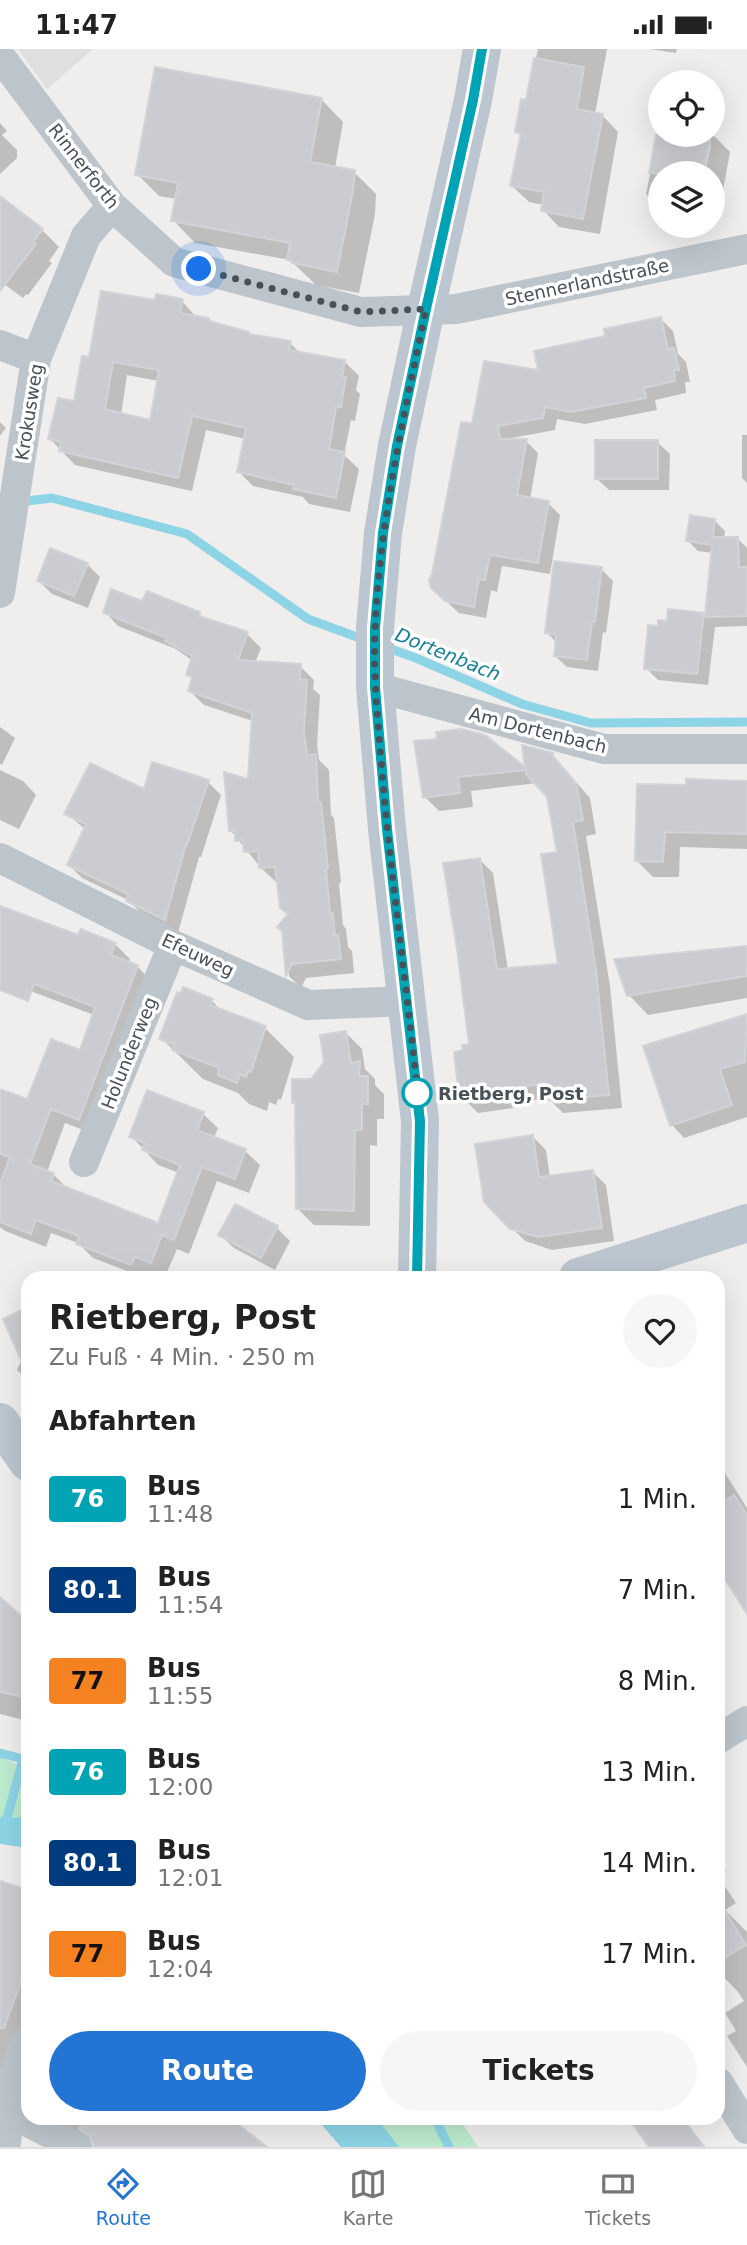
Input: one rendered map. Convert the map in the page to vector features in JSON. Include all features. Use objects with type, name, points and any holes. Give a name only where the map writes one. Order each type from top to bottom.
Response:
[{"type":"main road","points":[[417,1271],[420,1121],[387,829],[375,657],[383,533],[397,446],[482,49]]},
{"type":"main road","points":[[597,1271],[747,1223]]},
{"type":"main road","points":[[0,1422],[21,1452]]},
{"type":"street","name":"Rinnerforth","points":[[0,56],[112,206],[174,262],[361,312],[426,309]]},
{"type":"street","name":"Krokusweg","points":[[0,593],[36,359],[86,236],[112,206]]},
{"type":"street","name":"Stennerlandstraße","points":[[426,309],[456,309],[747,249]]},
{"type":"street","points":[[0,345],[36,359]]},
{"type":"street","name":"Am Dortenbach","points":[[375,657],[604,749],[747,749]]},
{"type":"street","name":"Efeuweg","points":[[0,858],[173,945],[308,1005],[408,1002]]},
{"type":"street","name":"Holunderweg","points":[[84,1162],[173,945]]},
{"type":"street","points":[[725,1735],[747,1721]]},
{"type":"street","points":[[2,2147],[3,2109],[21,2063]]},
{"type":"street","points":[[725,2093],[747,2129]]},
{"type":"street","points":[[3,2109],[21,2118]]},
{"type":"street","points":[[34,2125],[77,2147]]},
{"type":"shaded area","points":[[18,49],[93,49],[47,89]]},
{"type":"green space","points":[[0,1757],[21,1766],[21,1817],[0,1819]]},
{"type":"green space","points":[[382,2125],[464,2125],[478,2147],[399,2147]]},
{"type":"water","points":[[21,1817],[21,1847],[0,1844],[0,1819]]},
{"type":"water","points":[[322,2125],[382,2125],[399,2147],[341,2147]]},
{"type":"building","points":[[534,58],[584,67],[577,109],[603,114],[583,219],[541,211],[544,192],[510,186],[521,133],[515,132],[521,99],[526,100]]},
{"type":"building","points":[[155,67],[322,98],[310,162],[355,170],[337,272],[287,260],[290,243],[171,221],[178,183],[135,175]]},
{"type":"building","points":[[654,147],[709,147],[706,161],[651,161]]},
{"type":"building","points":[[0,196],[43,229],[33,242],[36,244],[0,291]]},
{"type":"building","points":[[101,291],[155,300],[156,294],[183,299],[180,313],[209,318],[209,321],[249,334],[291,341],[289,350],[345,360],[342,377],[346,377],[341,407],[336,407],[329,449],[345,452],[336,498],[293,489],[294,485],[237,472],[246,428],[192,416],[178,478],[59,451],[61,442],[48,439],[58,398],[74,401],[82,356],[89,357]],"holes":[[[113,362],[159,370],[150,420],[105,409]]]},
{"type":"building","points":[[661,317],[668,349],[674,348],[679,370],[674,370],[675,381],[644,388],[646,398],[571,412],[545,407],[543,418],[498,426],[500,439],[527,439],[517,495],[549,501],[538,563],[490,555],[485,580],[479,579],[474,607],[445,601],[431,588],[429,580],[461,422],[472,423],[484,361],[538,370],[534,351],[605,336],[604,329]]},
{"type":"building","points":[[595,440],[658,440],[658,479],[595,479]]},
{"type":"building","points":[[690,515],[715,519],[713,537],[738,537],[739,567],[747,567],[747,616],[705,617],[712,545],[686,541]]},
{"type":"building","points":[[50,548],[88,563],[74,596],[37,581]]},
{"type":"building","points":[[554,561],[602,567],[587,660],[554,656],[556,635],[545,633]]},
{"type":"building","points":[[111,589],[142,601],[147,591],[200,612],[199,616],[248,632],[238,660],[301,664],[300,679],[307,680],[304,730],[307,755],[316,754],[318,803],[321,802],[330,913],[333,913],[341,959],[292,964],[286,976],[282,931],[277,927],[288,914],[280,908],[275,867],[259,868],[258,851],[244,852],[243,840],[235,841],[235,831],[229,831],[224,772],[248,779],[252,713],[188,691],[192,677],[186,675],[192,656],[165,641],[167,638],[103,613]]},
{"type":"building","points":[[668,609],[704,613],[697,674],[644,669],[648,625],[658,626],[658,620],[667,621]]},
{"type":"building","points":[[461,729],[485,735],[525,767],[522,745],[553,753],[576,783],[583,820],[573,822],[596,971],[609,1095],[547,1100],[545,1083],[462,1100],[454,1052],[463,1050],[462,1045],[469,1044],[443,863],[480,858],[497,969],[558,964],[541,854],[557,852],[547,797],[526,774],[526,770],[458,777],[460,793],[423,798],[414,741],[437,739],[436,732]]},
{"type":"building","points":[[152,762],[209,780],[186,844],[165,920],[126,901],[128,894],[67,865],[86,824],[64,814],[90,763],[144,789]]},
{"type":"building","points":[[686,779],[747,781],[747,834],[665,832],[663,862],[635,861],[637,784],[686,785]]},
{"type":"building","points":[[0,906],[78,935],[81,929],[116,943],[111,955],[138,965],[79,1120],[51,1109],[30,1164],[54,1173],[51,1181],[158,1223],[180,1165],[142,1150],[145,1143],[129,1137],[147,1090],[204,1112],[197,1130],[246,1149],[235,1179],[202,1167],[174,1240],[162,1235],[151,1263],[135,1257],[131,1265],[76,1244],[79,1236],[36,1220],[31,1234],[0,1222],[0,1184],[10,1157],[0,1154],[0,1089],[27,1099],[51,1039],[80,1050],[95,1007],[34,984],[28,1001],[0,990]]},
{"type":"building","points":[[747,946],[747,976],[627,996],[614,959]]},
{"type":"building","points":[[183,987],[213,999],[210,1005],[266,1026],[251,1072],[248,1071],[246,1077],[240,1074],[237,1083],[218,1075],[219,1068],[172,1050],[174,1045],[159,1039],[177,992],[180,994]]},
{"type":"building","points":[[747,1014],[745,1062],[720,1069],[732,1105],[670,1126],[643,1046]]},
{"type":"building","points":[[346,1031],[351,1063],[360,1061],[359,1076],[368,1076],[368,1104],[362,1104],[362,1130],[355,1130],[354,1211],[296,1209],[295,1103],[292,1103],[292,1079],[311,1079],[324,1062],[320,1035]]},
{"type":"building","points":[[533,1135],[539,1177],[593,1170],[602,1228],[538,1237],[510,1229],[484,1202],[475,1144]]},
{"type":"building","points":[[235,1204],[278,1226],[261,1258],[218,1235]]},
{"type":"building","points":[[21,1310],[21,1360],[3,1319]]},
{"type":"building","points":[[734,1495],[747,1515],[747,1614],[725,1579],[725,1501]]},
{"type":"building","points":[[0,1597],[21,1616],[21,1696],[0,1692]]},
{"type":"building","points":[[0,1881],[21,1888],[21,1981],[4,2028],[0,2028]]},
{"type":"building","points":[[725,1910],[746,1945],[725,1958]]},
{"type":"building","points":[[81,2125],[239,2125],[267,2147],[94,2147],[91,2137],[79,2129]]},
{"type":"building","points":[[634,2125],[688,2125],[704,2147],[649,2147]]},
{"type":"waterway","name":"Dortenbach","points":[[19,502],[52,498],[187,534],[308,619],[365,640]]},
{"type":"waterway","name":"Dortenbach","points":[[385,647],[522,704],[591,723],[747,722]]},
{"type":"waterway","points":[[0,1753],[21,1758]]},
{"type":"waterway","points":[[0,1824],[7,1818],[21,1766]]},
{"type":"waterway","points":[[438,2125],[449,2147]]},
{"type":"bus line","name":"76","points":[[417,1271],[420,1121],[387,829],[375,687],[375,628],[383,533],[397,446],[482,49]]},
{"type":"place","name":"Rietberg, Post","points":[[417,1093]]},
{"type":"route","points":[[199,269],[361,312],[426,309],[397,446],[383,533],[374,658],[387,829],[418,1097],[417,1093]]}]
